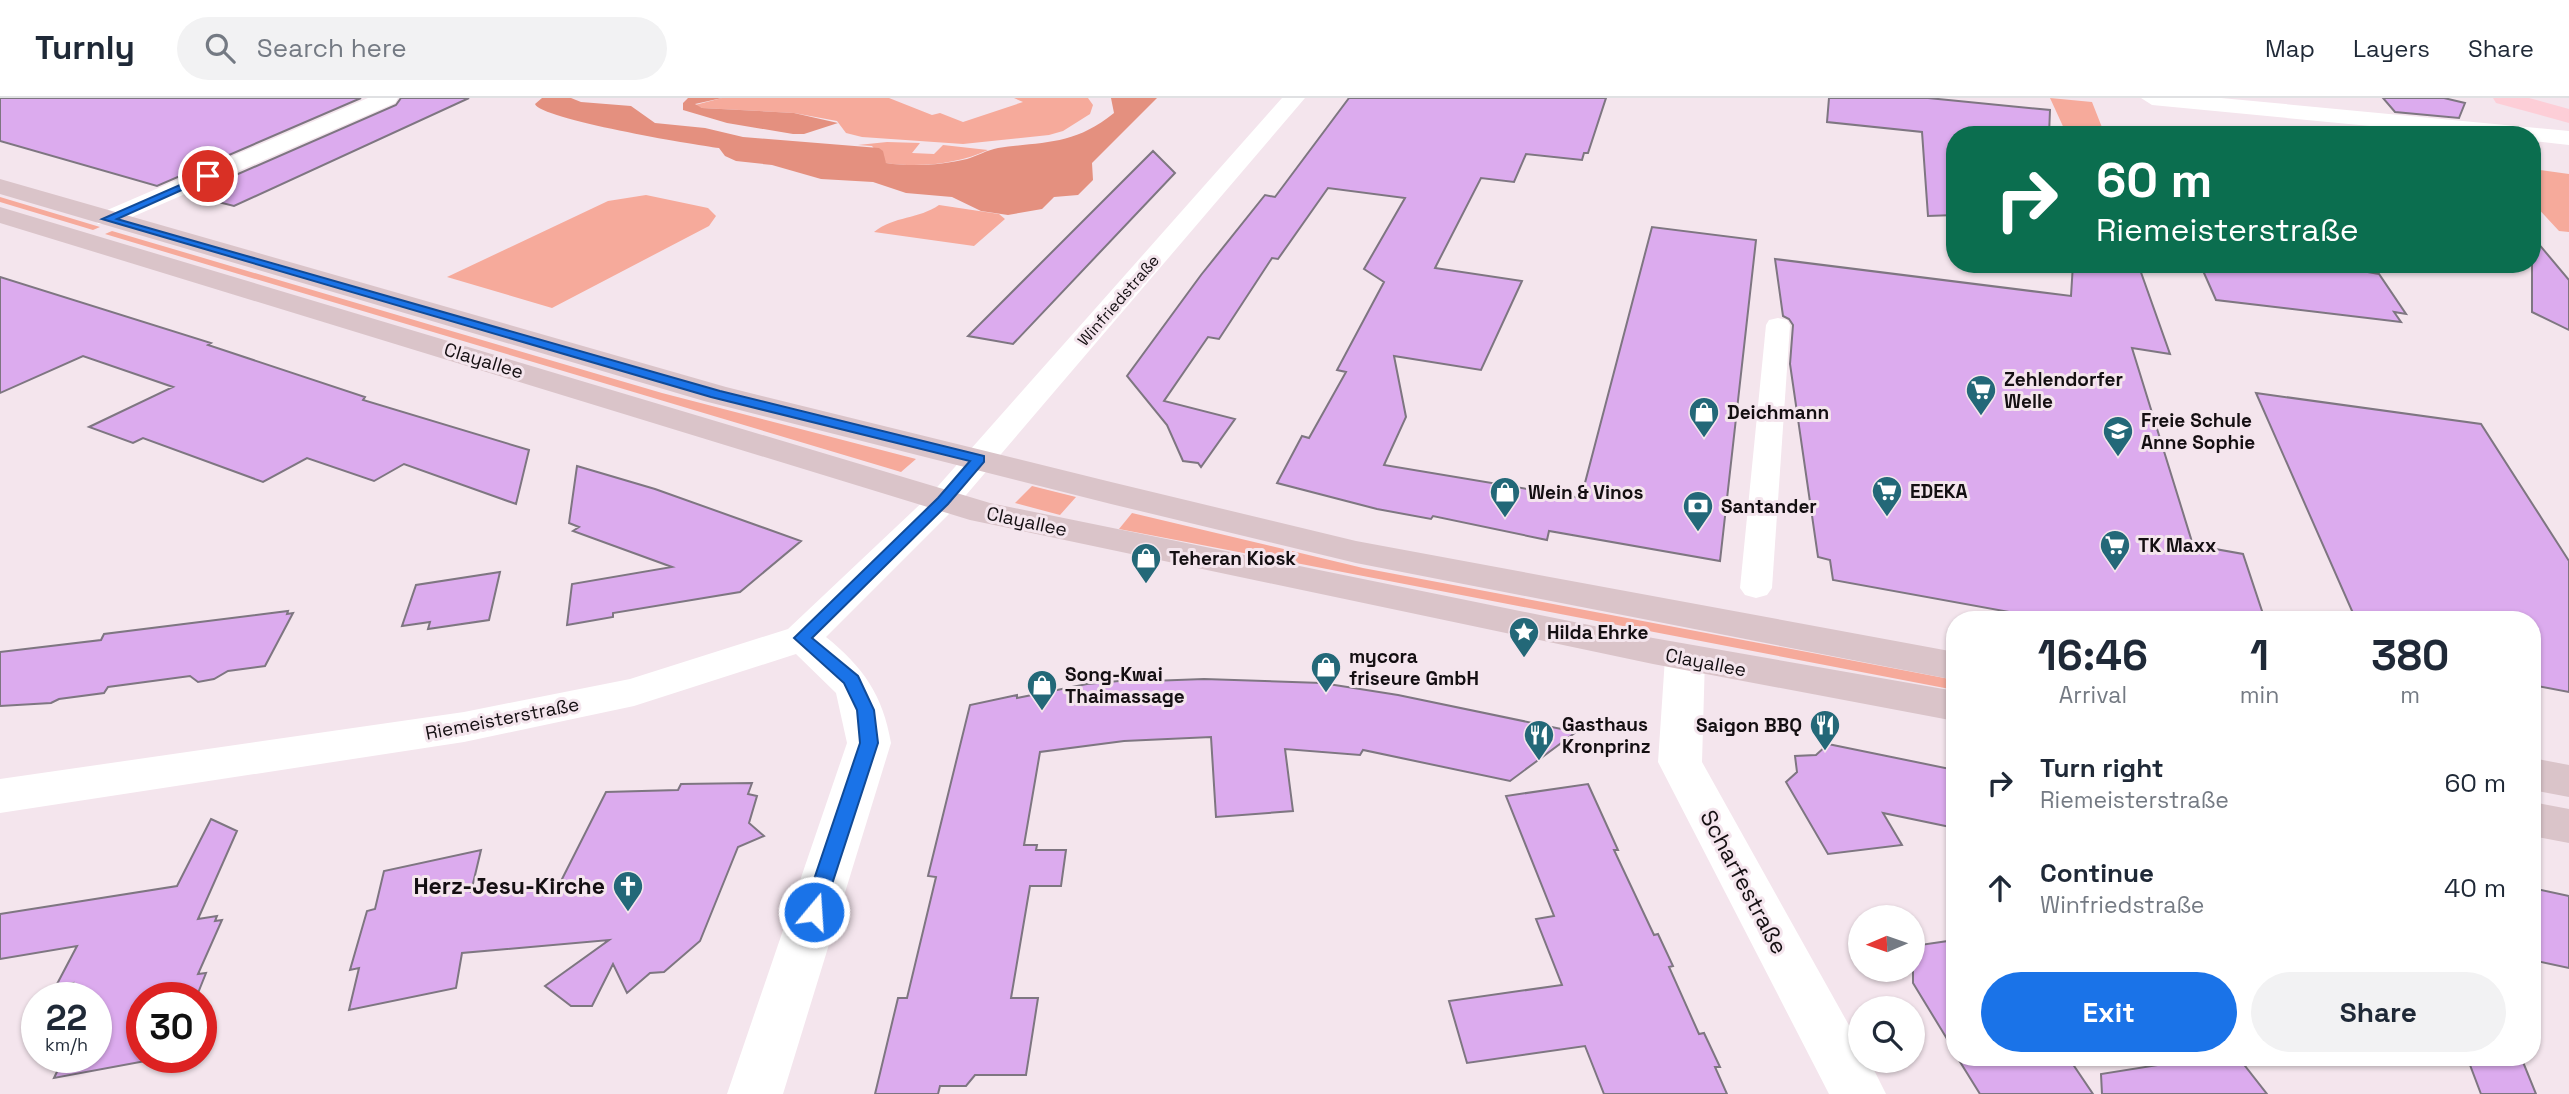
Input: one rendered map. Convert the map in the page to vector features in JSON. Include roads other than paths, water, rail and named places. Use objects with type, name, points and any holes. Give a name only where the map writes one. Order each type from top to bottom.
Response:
[{"type":"main road","points":[[2504,98],[2569,116]]},
{"type":"main road","name":"Clayallee","points":[[0,186],[689,387],[1356,552],[1946,664]]},
{"type":"main road","name":"Clayallee","points":[[0,215],[696,423],[943,501],[1128,544],[1685,658],[1946,704]]},
{"type":"main road","points":[[2541,776],[2569,781]]},
{"type":"main road","points":[[2541,821],[2569,826]]},
{"type":"street","points":[[107,219],[387,98]]},
{"type":"street","name":"Winfriedstraße","points":[[943,501],[1294,98]]},
{"type":"street","points":[[2152,98],[2444,126]]},
{"type":"street","points":[[2541,135],[2569,138]]},
{"type":"street","points":[[1756,588],[1778,325]]},
{"type":"street","name":"Riemeisterstraße","points":[[0,796],[477,724],[634,692],[802,638],[943,501]]},
{"type":"street","points":[[755,1094],[869,743],[866,710],[852,680],[802,638]]},
{"type":"street","name":"Scharfestraße","points":[[1685,658],[1680,762],[1858,1094]]},
{"type":"place","name":"Zehlendorfer Welle","points":[[1981,417]]},
{"type":"place","name":"Deichmann","points":[[1704,439]]},
{"type":"place","name":"Freie Schule Anne Sophie","points":[[2118,458]]},
{"type":"place","name":"EDEKA","points":[[1887,518]]},
{"type":"place","name":"Wein & Vinos","points":[[1505,519]]},
{"type":"place","name":"Santander","points":[[1698,533]]},
{"type":"place","name":"TK Maxx","points":[[2115,572]]},
{"type":"place","name":"Teheran Kiosk","points":[[1146,585]]},
{"type":"place","name":"Hilda Ehrke","points":[[1524,659]]},
{"type":"place","name":"mycora friseure GmbH","points":[[1326,694]]},
{"type":"place","name":"Song-Kwai Thaimassage","points":[[1042,712]]},
{"type":"place","name":"Saigon BBQ","points":[[1825,752]]},
{"type":"place","name":"Gasthaus Kronprinz","points":[[1539,762]]},
{"type":"place","name":"Herz-Jesu-Kirche","points":[[628,913]]}]
